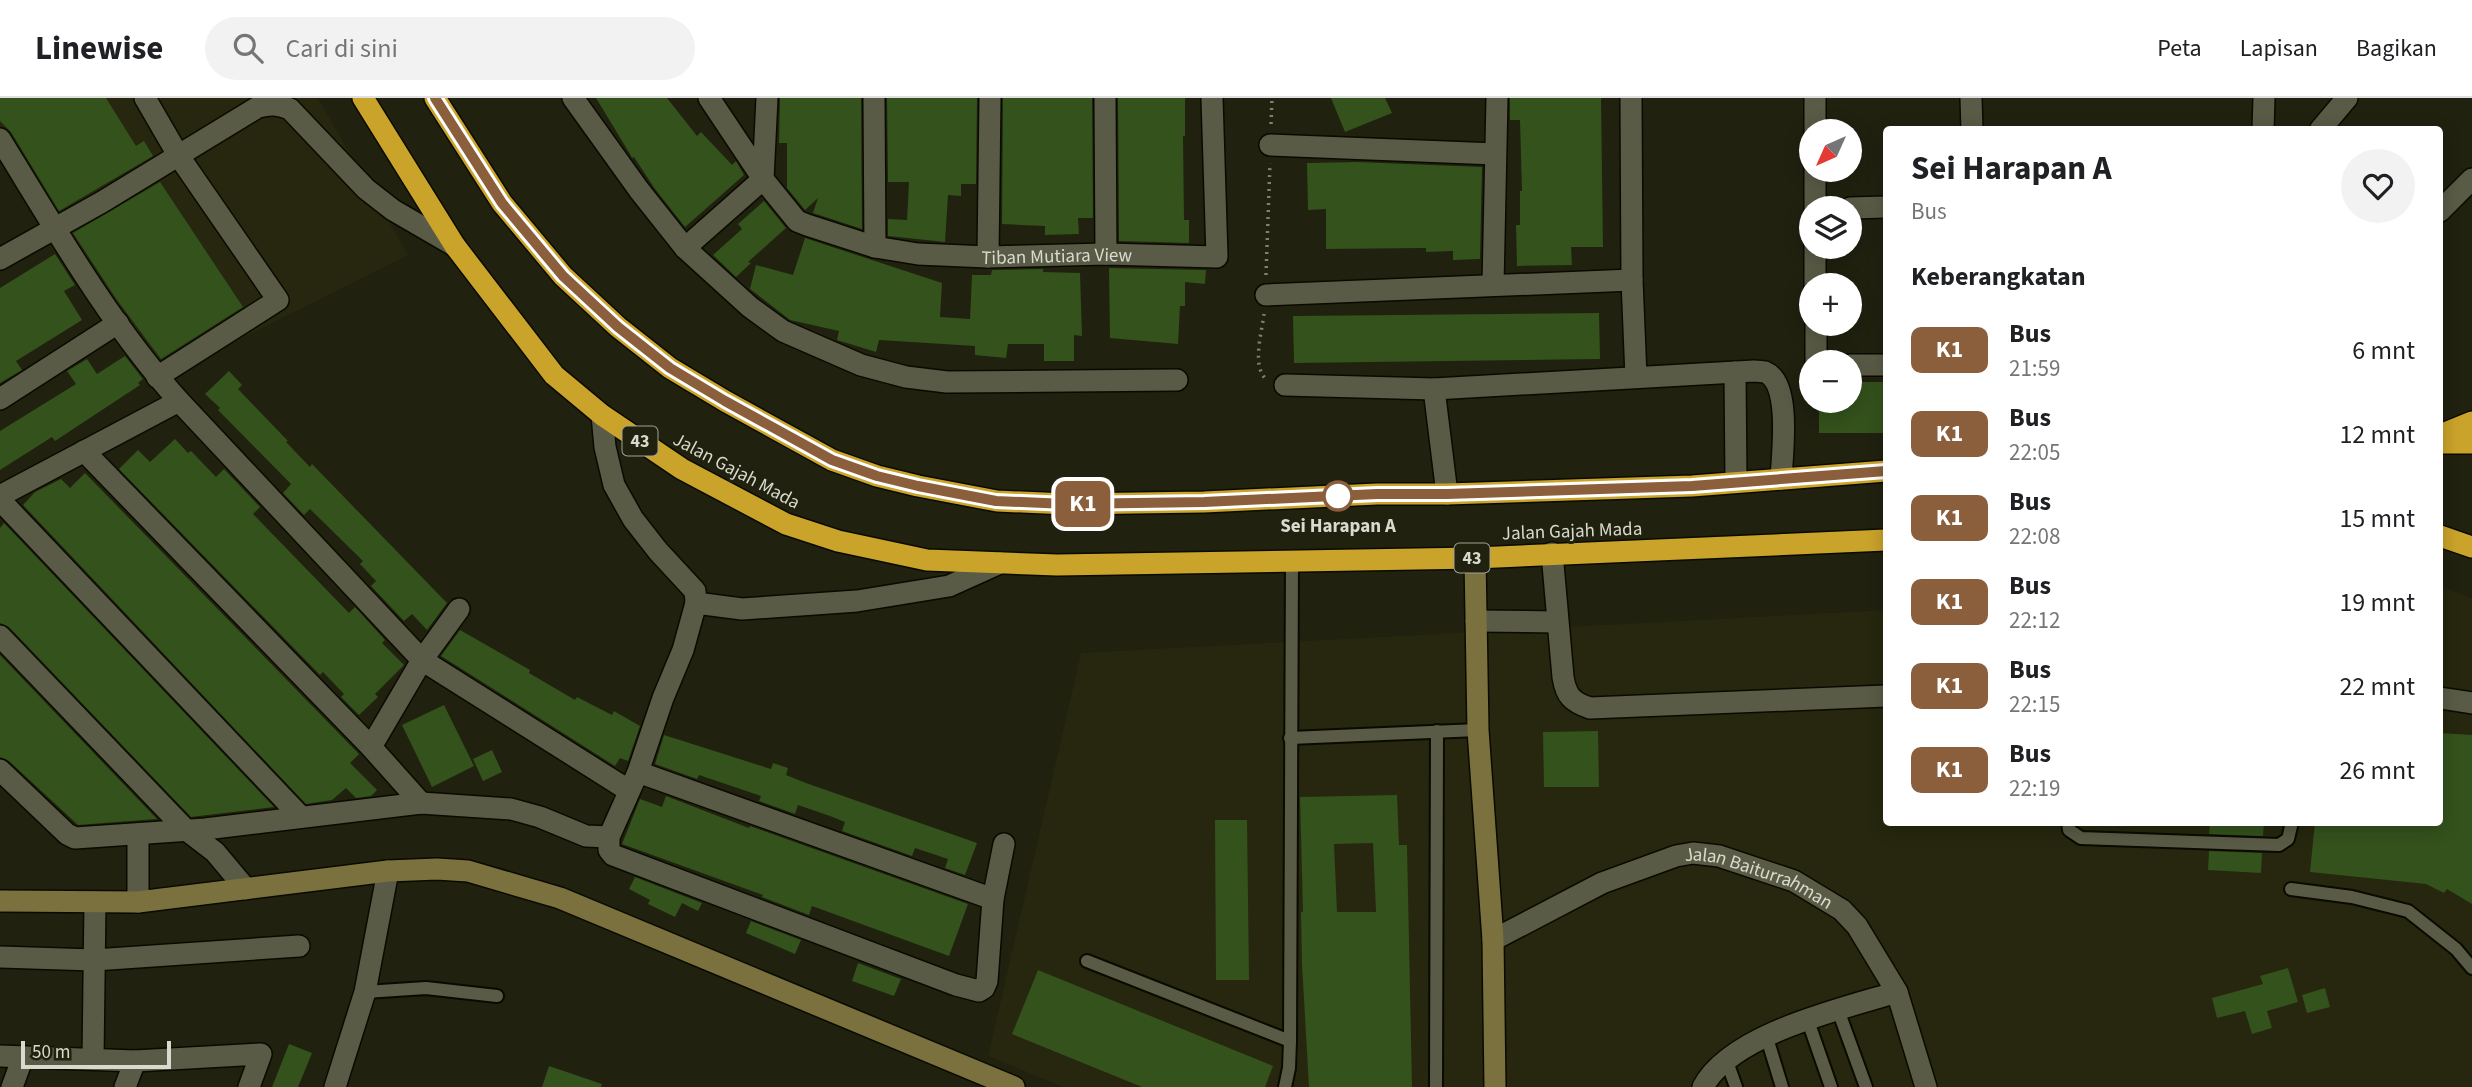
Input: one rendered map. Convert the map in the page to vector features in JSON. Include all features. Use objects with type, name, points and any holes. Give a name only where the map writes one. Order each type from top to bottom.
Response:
[{"type":"highway","name":"Jalan Gajah Mada","points":[[363,98],[455,246],[554,375],[602,415],[682,469],[786,524],[838,541],[927,560],[1057,565],[1475,558],[1883,540]]},
{"type":"highway","name":"Jalan Gajah Mada","points":[[435,98],[502,203],[563,276],[644,349],[725,401],[832,460],[877,476],[996,501],[1024,503],[1204,502],[1377,494],[1447,494],[1735,482],[1883,471]]},
{"type":"highway","points":[[2443,434],[2472,422]]},
{"type":"highway","points":[[2443,443],[2472,443]]},
{"type":"highway","points":[[2443,534],[2472,531]]},
{"type":"highway","points":[[2443,535],[2472,547]]},
{"type":"street","points":[[145,98],[178,155],[278,300],[157,377]]},
{"type":"street","points":[[573,98],[639,190],[685,248],[750,307],[783,331],[861,365],[906,377],[947,382],[1177,380]]},
{"type":"street","name":"Tiban Mutiara View","points":[[709,98],[763,179],[797,221],[875,247],[918,254],[988,257],[1106,254],[1217,257],[1212,98]]},
{"type":"street","points":[[685,248],[763,179],[767,98]]},
{"type":"street","points":[[874,98],[875,247]]},
{"type":"street","points":[[988,257],[990,98]]},
{"type":"street","points":[[1105,98],[1106,254]]},
{"type":"street","points":[[1493,285],[1497,98]]},
{"type":"street","points":[[1631,98],[1632,279],[1636,377]]},
{"type":"street","points":[[1815,98],[1815,119]]},
{"type":"street","points":[[1971,98],[1972,126]]},
{"type":"street","points":[[2263,126],[2264,98]]},
{"type":"street","points":[[2323,126],[2347,98]]},
{"type":"street","points":[[0,259],[258,107],[279,105],[290,109],[366,189],[393,210],[455,246]]},
{"type":"street","points":[[0,139],[55,229],[157,377],[422,660],[633,781],[993,899]]},
{"type":"street","points":[[1270,145],[1495,154]]},
{"type":"street","points":[[2443,208],[2472,179]]},
{"type":"street","points":[[1862,208],[1883,207]]},
{"type":"street","points":[[1266,295],[1632,279]]},
{"type":"street","points":[[0,399],[118,323]]},
{"type":"street","points":[[1862,365],[1883,365]]},
{"type":"street","points":[[1735,372],[1735,482]]},
{"type":"street","points":[[1285,385],[1434,389],[1765,372],[1778,385],[1783,398],[1781,479]]},
{"type":"street","points":[[1434,389],[1447,494]]},
{"type":"street","points":[[179,401],[0,498],[301,817]]},
{"type":"street","points":[[602,415],[604,447],[614,485],[633,519],[695,591],[696,603],[683,650],[609,837],[609,850],[613,855],[974,991],[984,988],[987,981],[993,899],[1004,844]]},
{"type":"street","points":[[84,451],[421,803]]},
{"type":"street","points":[[1552,553],[1565,694],[1574,703],[1590,708],[1883,696]]},
{"type":"street","points":[[1475,558],[1478,730],[1493,940],[1495,1087]]},
{"type":"street","points":[[696,603],[742,608],[857,601],[949,586],[1000,563]]},
{"type":"street","points":[[370,747],[422,660],[459,609]]},
{"type":"street","points":[[1476,621],[1558,622]]},
{"type":"street","points":[[0,636],[186,830],[215,852],[246,889]]},
{"type":"street","points":[[2443,699],[2472,704]]},
{"type":"street","points":[[0,770],[67,834],[75,838],[186,830],[421,803],[511,809],[540,817],[586,836],[609,837]]},
{"type":"street","points":[[138,834],[138,902]]},
{"type":"street","name":"Jalan Baiturrahman","points":[[1493,940],[1602,883],[1667,859],[1693,853],[1719,856],[1794,881],[1842,910],[1857,926],[1897,992],[1926,1087]]},
{"type":"street","points":[[0,901],[138,902],[388,871],[438,869],[468,872],[560,898],[1014,1087]]},
{"type":"street","points":[[335,1087],[365,992],[388,871]]},
{"type":"street","points":[[93,1059],[94,901]]},
{"type":"street","points":[[0,957],[94,960],[299,946]]},
{"type":"street","points":[[1703,1087],[1714,1070],[1726,1059],[1756,1039],[1897,992]]},
{"type":"street","points":[[0,1056],[135,1061],[261,1054],[249,1087]]},
{"type":"street","points":[[12,1087],[23,1057]]},
{"type":"street","points":[[125,1087],[135,1061]]},
{"type":"lane","points":[[1285,1087],[1290,1041],[1292,561]]},
{"type":"lane","points":[[1290,738],[1478,730]]},
{"type":"lane","points":[[1436,1087],[1437,731]]},
{"type":"lane","points":[[2068,826],[2069,830],[2081,838],[2279,845],[2288,839],[2291,826]]},
{"type":"lane","points":[[2291,889],[2352,897],[2408,911],[2456,949],[2472,968]]},
{"type":"lane","points":[[1087,961],[1290,1041]]},
{"type":"lane","points":[[365,992],[426,988],[497,996]]},
{"type":"lane","points":[[1838,1010],[1866,1087]]},
{"type":"lane","points":[[1808,1021],[1831,1087]]},
{"type":"lane","points":[[1766,1035],[1782,1087]]},
{"type":"lane","points":[[1726,1059],[1736,1087]]},
{"type":"path","points":[[1272,98],[1266,295],[1259,364],[1260,373],[1272,383],[1285,385]]},
{"type":"shaded area","points":[[0,98],[318,98],[408,255],[159,380],[0,135]]},
{"type":"shaded area","points":[[2443,587],[2472,598],[2472,1087],[1063,1087],[988,1056],[1081,653],[1883,610],[1883,826],[2443,826]]},
{"type":"building","points":[[0,98],[106,98],[136,146],[144,141],[153,156],[59,211],[11,132],[0,121]]},
{"type":"building","points":[[596,98],[667,98],[697,136],[701,132],[732,165],[736,161],[744,175],[685,227],[634,157],[632,158]]},
{"type":"building","points":[[780,98],[861,98],[862,229],[813,213],[818,198],[805,210],[787,188],[787,143],[779,143]]},
{"type":"building","points":[[887,98],[977,98],[976,184],[961,184],[961,196],[948,195],[945,242],[888,236],[888,219],[907,220],[909,182],[888,182]]},
{"type":"building","points":[[1003,98],[1092,98],[1093,218],[1078,218],[1079,234],[1045,235],[1045,226],[1002,224]]},
{"type":"building","points":[[1118,98],[1185,98],[1184,220],[1189,220],[1189,243],[1119,241]]},
{"type":"building","points":[[1331,98],[1385,98],[1392,113],[1345,132]]},
{"type":"building","points":[[1510,98],[1601,98],[1603,247],[1571,247],[1572,265],[1517,266],[1516,225],[1520,225],[1522,191],[1520,120],[1510,120]]},
{"type":"building","points":[[1357,162],[1482,167],[1480,259],[1453,260],[1453,251],[1426,252],[1426,248],[1326,249],[1326,209],[1308,210],[1307,163]]},
{"type":"building","points":[[160,182],[243,307],[161,359],[117,300],[73,233]]},
{"type":"building","points":[[764,201],[786,228],[748,262],[751,263],[736,277],[713,255],[742,229],[738,224]]},
{"type":"building","points":[[805,238],[942,283],[940,317],[970,319],[972,275],[991,275],[992,270],[1043,269],[1043,272],[1080,273],[1082,336],[1074,335],[1074,361],[1044,361],[1044,344],[1008,344],[1006,358],[975,355],[975,346],[879,340],[876,352],[837,340],[839,331],[790,320],[750,289],[756,265],[793,275]]},
{"type":"building","points":[[55,254],[75,285],[64,291],[82,320],[16,361],[22,370],[0,383],[0,288]]},
{"type":"building","points":[[1109,268],[1206,270],[1205,284],[1185,282],[1185,306],[1180,306],[1178,344],[1110,338]]},
{"type":"building","points":[[1599,313],[1600,359],[1294,363],[1293,316]]},
{"type":"building","points":[[125,356],[143,379],[138,383],[140,385],[55,441],[52,437],[0,470],[0,431],[76,384],[67,371],[87,359],[97,374]]},
{"type":"building","points":[[229,371],[242,385],[238,389],[288,441],[286,442],[310,467],[312,464],[447,603],[427,630],[412,614],[404,621],[371,586],[376,581],[360,564],[363,561],[310,509],[304,515],[283,493],[291,484],[205,394]]},
{"type":"building","points":[[1862,382],[1883,382],[1883,433],[1819,433],[1819,413],[1862,413]]},
{"type":"building","points":[[175,439],[216,477],[224,469],[260,507],[253,514],[349,613],[355,607],[385,640],[382,643],[404,665],[375,694],[378,697],[359,715],[341,697],[344,694],[323,672],[320,675],[119,469],[138,450],[150,462]]},
{"type":"building","points":[[85,473],[359,754],[350,763],[377,790],[371,796],[356,798],[346,788],[332,800],[306,804],[23,505],[35,492],[61,479],[70,488]]},
{"type":"building","points":[[4,523],[274,807],[191,817],[9,627],[0,623],[0,528]]},
{"type":"building","points":[[460,630],[530,670],[529,673],[575,700],[577,697],[612,715],[614,711],[640,726],[628,761],[620,758],[615,766],[441,656]]},
{"type":"building","points":[[0,655],[157,819],[78,825],[9,761],[0,757]]},
{"type":"building","points":[[444,705],[474,766],[432,787],[402,725]]},
{"type":"building","points":[[1598,731],[1599,787],[1544,787],[1543,732]]},
{"type":"building","points":[[2443,733],[2472,735],[2472,904],[2447,889],[2444,893],[2426,884],[2310,872],[2315,826],[2443,826]]},
{"type":"building","points":[[664,735],[771,769],[773,763],[788,768],[786,775],[806,783],[977,843],[965,875],[945,868],[948,859],[915,848],[912,856],[842,831],[845,822],[830,816],[798,805],[795,814],[759,801],[761,796],[699,775],[697,779],[655,764]]},
{"type":"building","points":[[492,750],[502,772],[483,781],[473,759]]},
{"type":"building","points":[[1397,795],[1399,845],[1407,845],[1412,1087],[1309,1087],[1302,964],[1300,797]],"holes":[[[1373,843],[1376,912],[1337,912],[1334,844]]]},
{"type":"building","points":[[666,796],[749,828],[750,826],[968,904],[949,956],[812,906],[809,915],[762,897],[763,895],[622,844],[640,799],[662,807]]},
{"type":"building","points":[[1215,820],[1247,820],[1249,980],[1216,980]]},
{"type":"building","points":[[2210,826],[2264,826],[2263,836],[2209,834]]},
{"type":"building","points":[[2209,851],[2262,853],[2261,873],[2208,870]]},
{"type":"building","points":[[635,877],[702,903],[698,911],[682,903],[675,917],[648,904],[650,900],[629,889]]},
{"type":"building","points":[[751,921],[801,940],[795,954],[746,933]]},
{"type":"building","points":[[858,963],[901,979],[894,996],[852,981]]},
{"type":"building","points":[[2288,968],[2298,1002],[2267,1011],[2272,1028],[2252,1034],[2245,1011],[2217,1018],[2212,998],[2263,984],[2260,976]]},
{"type":"building","points":[[1038,970],[1273,1066],[1265,1087],[1142,1087],[1012,1034]]},
{"type":"building","points":[[2325,988],[2330,1007],[2307,1013],[2302,995]]},
{"type":"building","points":[[289,1044],[312,1053],[298,1087],[272,1087]]},
{"type":"building","points":[[549,1066],[602,1084],[601,1087],[542,1087]]},
{"type":"bus line","name":"K1","points":[[435,98],[502,203],[563,276],[618,327],[670,368],[725,401],[832,460],[877,476],[996,501],[1067,504],[1692,486],[1883,471]]},
{"type":"place","name":"Sei Harapan A","points":[[1338,496]]}]
